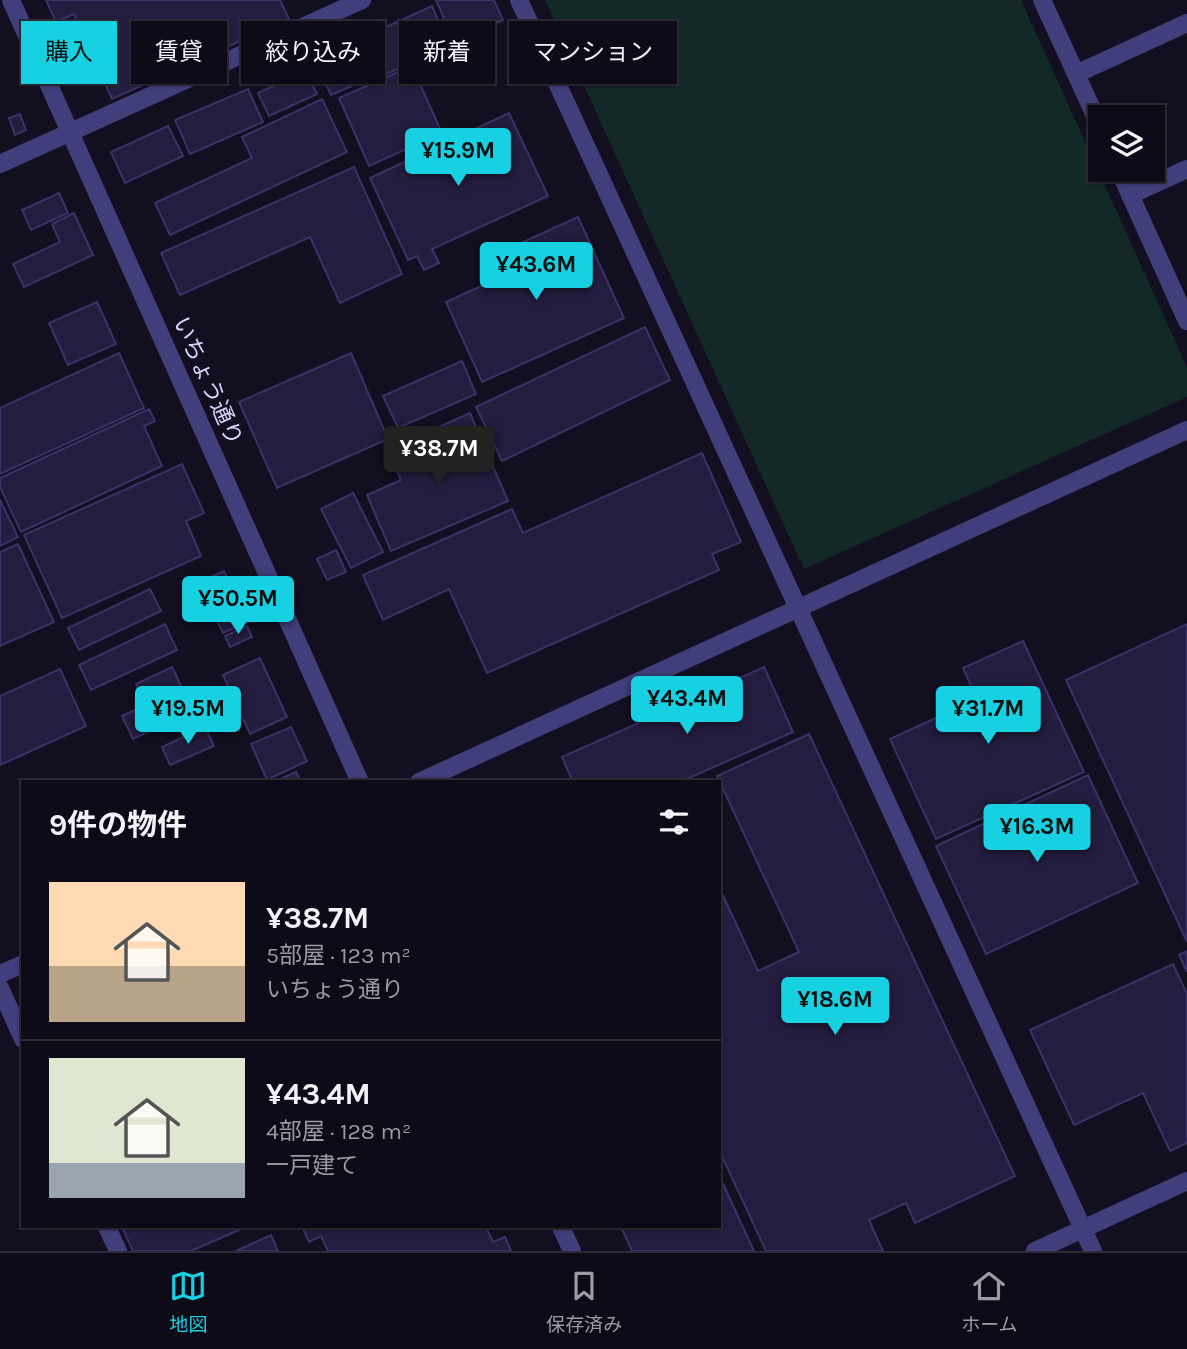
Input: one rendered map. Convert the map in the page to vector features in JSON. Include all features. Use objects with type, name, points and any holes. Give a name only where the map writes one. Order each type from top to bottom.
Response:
[{"type":"street","name":"いちょう通り","points":[[11,0],[359,780]]},
{"type":"street","points":[[0,164],[362,0]]},
{"type":"street","points":[[519,0],[1093,1251]]},
{"type":"street","points":[[1042,0],[1090,105]]},
{"type":"street","points":[[1076,74],[1187,23]]},
{"type":"street","points":[[1130,195],[1187,169]]},
{"type":"street","points":[[1124,182],[1187,321]]},
{"type":"street","points":[[423,780],[1187,430]]},
{"type":"street","points":[[0,974],[21,965]]},
{"type":"street","points":[[0,988],[21,1035]]},
{"type":"street","points":[[1035,1251],[1187,1181]]},
{"type":"street","points":[[107,1228],[118,1251]]},
{"type":"street","points":[[561,1228],[572,1251]]},
{"type":"green space","points":[[545,0],[1021,0],[1088,148],[1088,182],[1103,182],[1187,367],[1187,397],[804,569],[583,84],[677,84],[677,21],[555,21]]},
{"type":"building","points":[[46,0],[280,0],[289,19],[241,21],[241,41],[227,47],[227,21],[131,21],[131,84],[145,84],[112,99],[105,84],[117,84],[117,21],[77,21],[74,14],[56,21]]},
{"type":"building","points":[[436,0],[494,0],[503,20],[495,24],[495,21],[445,21]]},
{"type":"building","points":[[432,6],[438,21],[399,21]]},
{"type":"building","points":[[399,21],[399,68],[385,75],[385,27]]},
{"type":"building","points":[[399,72],[399,84],[420,84],[442,133],[369,166],[339,98],[371,84],[385,84],[385,78]]},
{"type":"building","points":[[278,84],[312,84],[317,94],[269,116],[258,93]]},
{"type":"building","points":[[326,84],[351,84],[352,86],[331,95]]},
{"type":"building","points":[[248,89],[263,122],[190,154],[175,120]]},
{"type":"building","points":[[322,99],[347,152],[170,235],[155,203],[252,158],[242,137]]},
{"type":"building","points":[[509,113],[548,196],[432,249],[439,263],[424,270],[417,256],[408,260],[370,178]]},
{"type":"building","points":[[20,114],[26,130],[15,135],[9,118]]},
{"type":"building","points":[[168,126],[183,156],[125,183],[111,152]]},
{"type":"building","points":[[354,167],[402,274],[340,303],[310,237],[180,295],[161,253]]},
{"type":"building","points":[[59,193],[68,213],[31,230],[22,210]]},
{"type":"building","points":[[74,213],[93,255],[24,287],[13,264],[60,242],[52,224]]},
{"type":"building","points":[[578,217],[624,318],[482,382],[446,302],[508,274],[499,253]]},
{"type":"building","points":[[97,302],[116,344],[68,365],[49,323]]},
{"type":"building","points":[[645,327],[670,380],[502,461],[476,407]]},
{"type":"building","points":[[119,353],[144,408],[0,474],[0,408]]},
{"type":"building","points":[[351,353],[388,439],[277,488],[239,402]]},
{"type":"building","points":[[462,361],[476,394],[398,428],[383,396]]},
{"type":"building","points":[[149,409],[155,421],[144,426],[162,466],[21,532],[0,487],[0,478]]},
{"type":"building","points":[[470,413],[508,501],[391,551],[367,495],[401,480],[394,464],[440,444],[434,429]]},
{"type":"building","points":[[702,453],[741,542],[712,554],[719,570],[487,673],[449,589],[383,620],[363,575],[512,509],[523,533]]},
{"type":"building","points":[[182,464],[204,513],[186,521],[201,556],[62,618],[24,535]]},
{"type":"building","points":[[353,493],[383,552],[351,568],[321,509]]},
{"type":"building","points":[[0,500],[18,537],[0,546]]},
{"type":"building","points":[[18,544],[54,622],[0,646],[0,552]]},
{"type":"building","points":[[336,550],[346,572],[327,580],[317,559]]},
{"type":"building","points":[[224,571],[236,598],[217,607],[204,580]]},
{"type":"building","points":[[150,589],[161,611],[79,650],[68,628]]},
{"type":"building","points":[[242,609],[248,622],[223,633],[217,621]]},
{"type":"building","points":[[165,624],[177,650],[91,690],[79,665]]},
{"type":"building","points":[[1187,624],[1187,942],[1066,680]]},
{"type":"building","points":[[247,626],[252,637],[230,647],[225,636]]},
{"type":"building","points":[[1023,641],[1084,772],[936,839],[890,739],[977,699],[963,668]]},
{"type":"building","points":[[260,658],[287,717],[250,734],[223,675]]},
{"type":"building","points":[[172,667],[193,711],[133,739],[122,716],[146,705],[136,684]]},
{"type":"building","points":[[764,667],[793,732],[685,780],[572,780],[562,757]]},
{"type":"building","points":[[60,669],[86,726],[0,765],[0,696]]},
{"type":"building","points":[[205,727],[214,746],[170,765],[162,747]]},
{"type":"building","points":[[291,727],[307,761],[267,780],[251,744]]},
{"type":"building","points":[[809,734],[1015,1176],[915,1223],[906,1203],[869,1220],[883,1251],[766,1251],[721,1154],[721,891],[758,971],[799,952],[717,776]]},
{"type":"building","points":[[296,772],[300,780],[278,780]]},
{"type":"building","points":[[1088,775],[1138,883],[986,954],[936,846]]},
{"type":"building","points":[[1187,951],[1187,972],[1179,955]]},
{"type":"building","points":[[1173,964],[1187,994],[1187,1143],[1170,1151],[1143,1093],[1074,1125],[1030,1030]]},
{"type":"building","points":[[721,1179],[754,1251],[632,1251],[621,1228],[721,1228]]},
{"type":"building","points":[[122,1228],[244,1228],[191,1251],[133,1251]]},
{"type":"building","points":[[302,1228],[486,1228],[493,1242],[505,1237],[511,1251],[328,1251],[321,1236],[309,1242]]},
{"type":"building","points":[[271,1235],[278,1251],[236,1251]]}]
